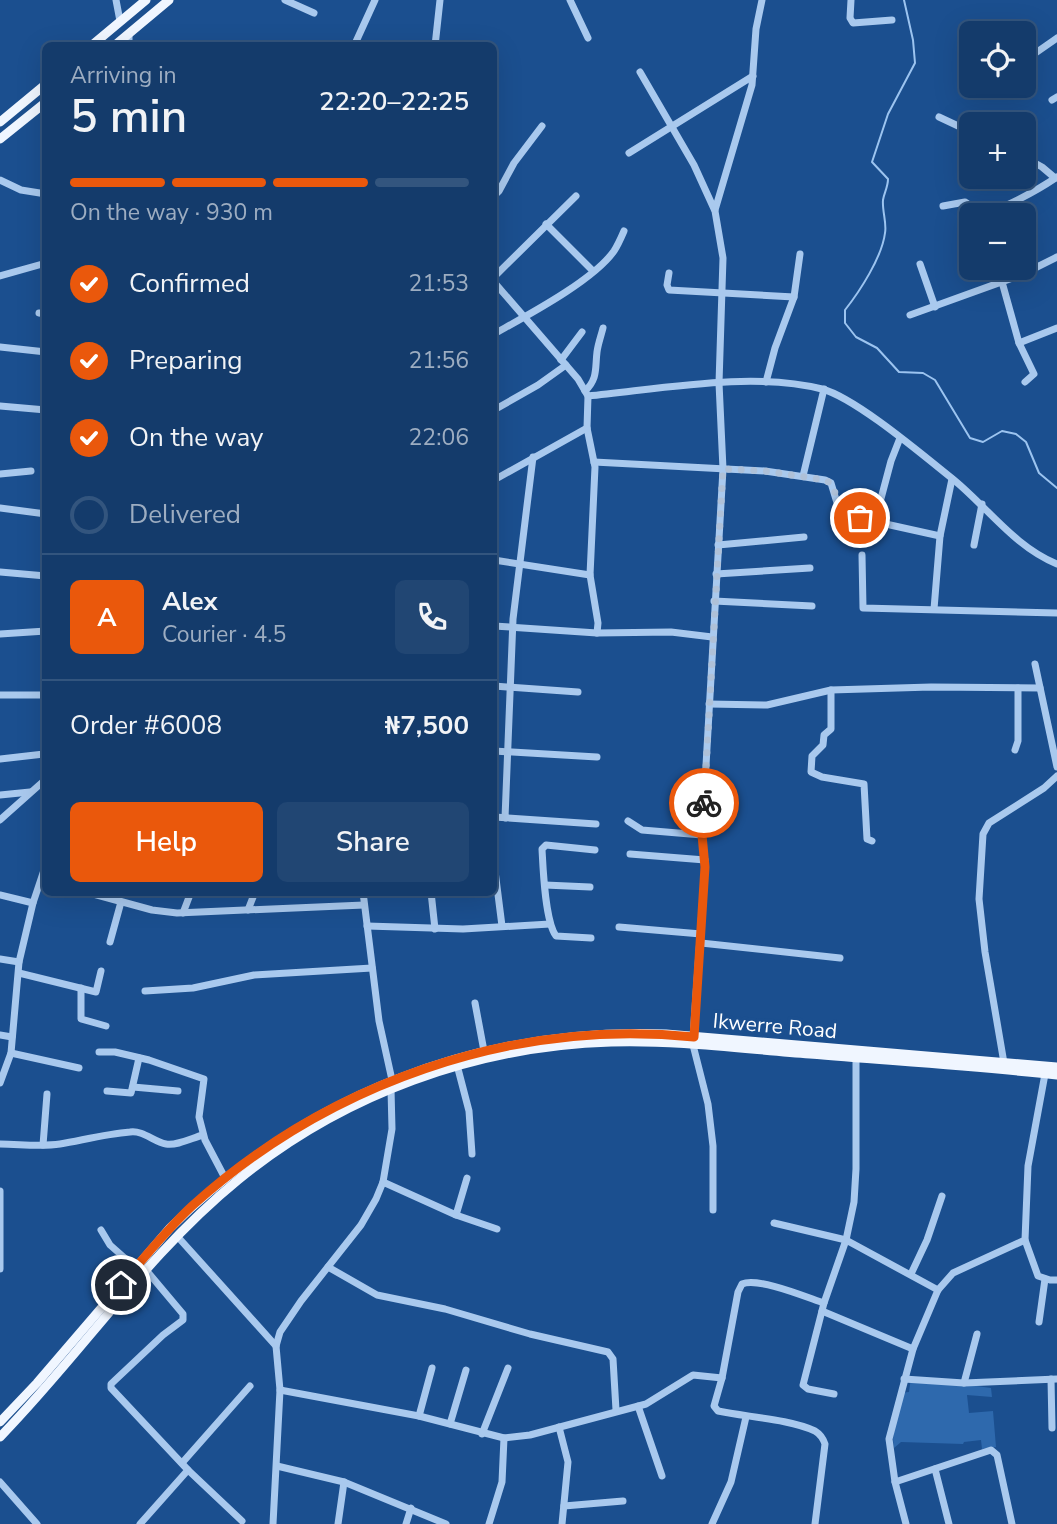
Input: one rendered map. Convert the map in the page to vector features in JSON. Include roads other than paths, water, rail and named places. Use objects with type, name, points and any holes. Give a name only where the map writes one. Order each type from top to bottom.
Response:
[{"type":"main road","points":[[96,42],[146,0]]},
{"type":"main road","points":[[119,42],[169,0]]},
{"type":"main road","points":[[0,122],[42,87]]},
{"type":"main road","points":[[0,139],[42,105]]},
{"type":"main road","name":"Ikwerre Road","points":[[1,1428],[170,1228],[249,1159],[317,1116],[392,1084],[484,1051],[552,1038],[608,1033],[1057,1067]]},
{"type":"main road","points":[[1,1428],[43,1391],[177,1236],[238,1179],[287,1143],[392,1084],[457,1065],[517,1052],[572,1045],[693,1041],[1057,1075]]},
{"type":"street","points":[[116,0],[120,21]]},
{"type":"street","points":[[285,0],[314,13]]},
{"type":"street","points":[[356,42],[375,0]]},
{"type":"street","points":[[435,42],[440,0]]},
{"type":"street","points":[[570,0],[588,38]]},
{"type":"street","points":[[715,211],[744,116],[753,76],[756,29],[762,0]]},
{"type":"street","points":[[851,0],[850,18],[853,23],[892,20]]},
{"type":"street","points":[[129,33],[129,42]]},
{"type":"street","points":[[1036,53],[1057,38]]},
{"type":"street","points":[[640,72],[673,126],[715,211],[723,258],[719,383],[723,469],[702,835],[705,860],[701,939],[693,1041],[708,1104],[713,1146],[713,1210]]},
{"type":"street","points":[[629,153],[753,76]]},
{"type":"street","points":[[939,117],[959,126]]},
{"type":"street","points":[[497,193],[514,163],[542,126]]},
{"type":"street","points":[[943,206],[965,202],[975,211],[987,211],[1017,201],[1056,177],[1036,164]]},
{"type":"street","points":[[0,180],[21,190],[42,193]]},
{"type":"street","points":[[497,274],[576,196]]},
{"type":"street","points":[[546,224],[593,271]]},
{"type":"street","points":[[497,332],[593,271],[613,252],[624,232]]},
{"type":"street","points":[[766,382],[794,297],[800,254]]},
{"type":"street","points":[[910,315],[1002,282],[1057,257]]},
{"type":"street","points":[[0,276],[42,264]]},
{"type":"street","points":[[920,264],[935,307]]},
{"type":"street","points":[[669,273],[669,290],[794,297]]},
{"type":"street","points":[[1002,282],[1019,343],[1034,374],[1024,382]]},
{"type":"street","points":[[497,286],[587,393]]},
{"type":"street","points":[[597,633],[598,623],[590,575],[594,462],[587,428],[587,393],[597,372],[597,350],[603,328]]},
{"type":"street","points":[[1019,343],[1057,328]]},
{"type":"street","points":[[497,408],[538,385],[563,362],[582,332]]},
{"type":"street","points":[[0,347],[42,352]]},
{"type":"street","points":[[587,393],[766,382],[824,389],[857,407],[900,438],[982,504],[1010,534],[1031,550],[1057,564]]},
{"type":"street","points":[[803,477],[824,389]]},
{"type":"street","points":[[0,406],[42,410]]},
{"type":"street","points":[[497,478],[587,428]]},
{"type":"street","points":[[875,521],[900,438]]},
{"type":"street","points":[[505,818],[512,628],[533,457]]},
{"type":"street","points":[[594,462],[723,469],[831,482],[838,506],[845,515],[940,536]]},
{"type":"street","points":[[0,474],[31,471]]},
{"type":"street","points":[[934,609],[940,536],[952,479]]},
{"type":"street","points":[[974,545],[982,504]]},
{"type":"street","points":[[0,508],[42,513]]},
{"type":"street","points":[[718,545],[804,537]]},
{"type":"street","points":[[862,555],[863,608],[1057,613]]},
{"type":"street","points":[[497,560],[590,575]]},
{"type":"street","points":[[716,574],[810,568]]},
{"type":"street","points":[[0,572],[42,576]]},
{"type":"street","points":[[714,601],[812,606]]},
{"type":"street","points":[[497,626],[597,633],[644,631],[712,637]]},
{"type":"street","points":[[0,634],[42,631]]},
{"type":"street","points":[[1035,663],[1057,766]]},
{"type":"street","points":[[497,686],[578,692]]},
{"type":"street","points":[[1015,750],[1018,741],[1018,688]]},
{"type":"street","points":[[709,704],[768,705],[831,690],[1040,688]]},
{"type":"street","points":[[831,690],[831,729],[824,735],[823,745],[812,756],[811,772],[822,778],[864,784],[867,839],[872,841]]},
{"type":"street","points":[[0,695],[42,695]]},
{"type":"street","points":[[497,751],[597,757]]},
{"type":"street","points":[[0,759],[42,756]]},
{"type":"street","points":[[1004,1063],[979,899],[983,834],[989,823],[1044,788],[1057,776]]},
{"type":"street","points":[[0,820],[42,782]]},
{"type":"street","points":[[0,795],[31,792]]},
{"type":"street","points":[[497,817],[596,824]]},
{"type":"street","points":[[628,821],[642,830],[702,835]]},
{"type":"street","points":[[591,938],[556,936],[550,924],[544,846],[595,850]]},
{"type":"street","points":[[629,854],[705,860]]},
{"type":"street","points":[[0,1083],[11,1053],[19,962],[33,903],[42,883]]},
{"type":"street","points":[[545,885],[590,887]]},
{"type":"street","points":[[497,887],[502,926]]},
{"type":"street","points":[[0,895],[33,903]]},
{"type":"street","points":[[100,896],[152,910],[183,913],[364,905]]},
{"type":"street","points":[[183,913],[189,896]]},
{"type":"street","points":[[248,910],[253,896]]},
{"type":"street","points":[[273,1524],[280,1390],[276,1346],[280,1332],[361,1225],[383,1182],[392,1129],[392,1084],[385,1054],[363,896]]},
{"type":"street","points":[[431,896],[435,929]]},
{"type":"street","points":[[110,942],[121,902]]},
{"type":"street","points":[[367,926],[463,929],[550,924]]},
{"type":"street","points":[[619,927],[839,958]]},
{"type":"street","points":[[0,959],[19,962]]},
{"type":"street","points":[[145,991],[193,988],[254,975],[372,968]]},
{"type":"street","points":[[19,972],[96,992],[101,971]]},
{"type":"street","points":[[81,988],[81,1019],[106,1026]]},
{"type":"street","points":[[475,1003],[484,1051]]},
{"type":"street","points":[[0,1035],[12,1037]]},
{"type":"street","points":[[99,1052],[115,1052],[139,1058],[204,1079],[199,1108],[203,1135],[225,1178]]},
{"type":"street","points":[[11,1053],[79,1069]]},
{"type":"street","points":[[107,1091],[131,1093],[139,1058]]},
{"type":"street","points":[[834,1394],[808,1389],[803,1385],[824,1303],[846,1240],[854,1202],[856,1058]]},
{"type":"street","points":[[457,1065],[469,1111],[472,1154]]},
{"type":"street","points":[[1045,1074],[1028,1166],[1025,1240],[1038,1276],[1057,1280]]},
{"type":"street","points":[[133,1087],[178,1091]]},
{"type":"street","points":[[43,1145],[47,1094]]},
{"type":"street","points":[[0,1144],[43,1145],[138,1132],[165,1144],[173,1144],[203,1135]]},
{"type":"street","points":[[456,1215],[467,1178]]},
{"type":"street","points":[[383,1182],[456,1215],[497,1229]]},
{"type":"street","points":[[0,1192],[0,1269]]},
{"type":"street","points":[[911,1274],[927,1240],[942,1196]]},
{"type":"street","points":[[774,1223],[846,1240],[938,1290]]},
{"type":"street","points":[[101,1230],[110,1245],[136,1268]]},
{"type":"street","points":[[177,1236],[276,1346]]},
{"type":"street","points":[[906,1524],[895,1482],[889,1439],[912,1349],[938,1290],[953,1273],[1025,1240]]},
{"type":"street","points":[[328,1266],[377,1295],[445,1309],[530,1334],[608,1352],[613,1359],[616,1410]]},
{"type":"street","points":[[146,1270],[183,1314],[183,1320],[128,1367],[111,1384],[111,1388],[188,1470],[242,1521]]},
{"type":"street","points":[[1039,1322],[1045,1279]]},
{"type":"street","points":[[815,1524],[825,1444],[823,1439],[815,1431],[715,1409],[741,1284],[747,1282],[772,1287],[824,1303]]},
{"type":"street","points":[[822,1311],[912,1349]]},
{"type":"street","points":[[964,1383],[977,1334]]},
{"type":"street","points":[[419,1416],[432,1368]]},
{"type":"street","points":[[482,1434],[508,1368]]},
{"type":"street","points":[[450,1424],[466,1370]]},
{"type":"street","points":[[280,1390],[419,1416],[504,1438],[530,1435],[638,1406],[656,1399],[693,1375],[722,1378]]},
{"type":"street","points":[[904,1379],[964,1383],[1054,1379],[1052,1428]]},
{"type":"street","points":[[182,1463],[250,1386]]},
{"type":"street","points":[[638,1406],[662,1476]]},
{"type":"street","points":[[712,1524],[731,1482],[746,1417]]},
{"type":"street","points":[[559,1427],[568,1462],[562,1524]]},
{"type":"street","points":[[489,1524],[502,1482],[504,1438]]},
{"type":"street","points":[[895,1482],[994,1451],[1012,1524]]},
{"type":"street","points":[[277,1466],[344,1482],[446,1524]]},
{"type":"street","points":[[935,1469],[949,1524]]},
{"type":"street","points":[[140,1524],[188,1470]]},
{"type":"street","points":[[0,1482],[37,1524]]},
{"type":"street","points":[[338,1524],[344,1482]]},
{"type":"street","points":[[564,1506],[623,1501]]},
{"type":"street","points":[[406,1524],[411,1508]]},
{"type":"waterway","points":[[904,0],[915,63],[888,114],[872,162],[888,179],[883,200],[885,233],[875,263],[845,310],[845,323],[856,337],[877,348],[899,372],[923,373],[935,380],[970,438],[983,442],[1002,431],[1016,434],[1026,442],[1039,473],[1057,488]]}]
